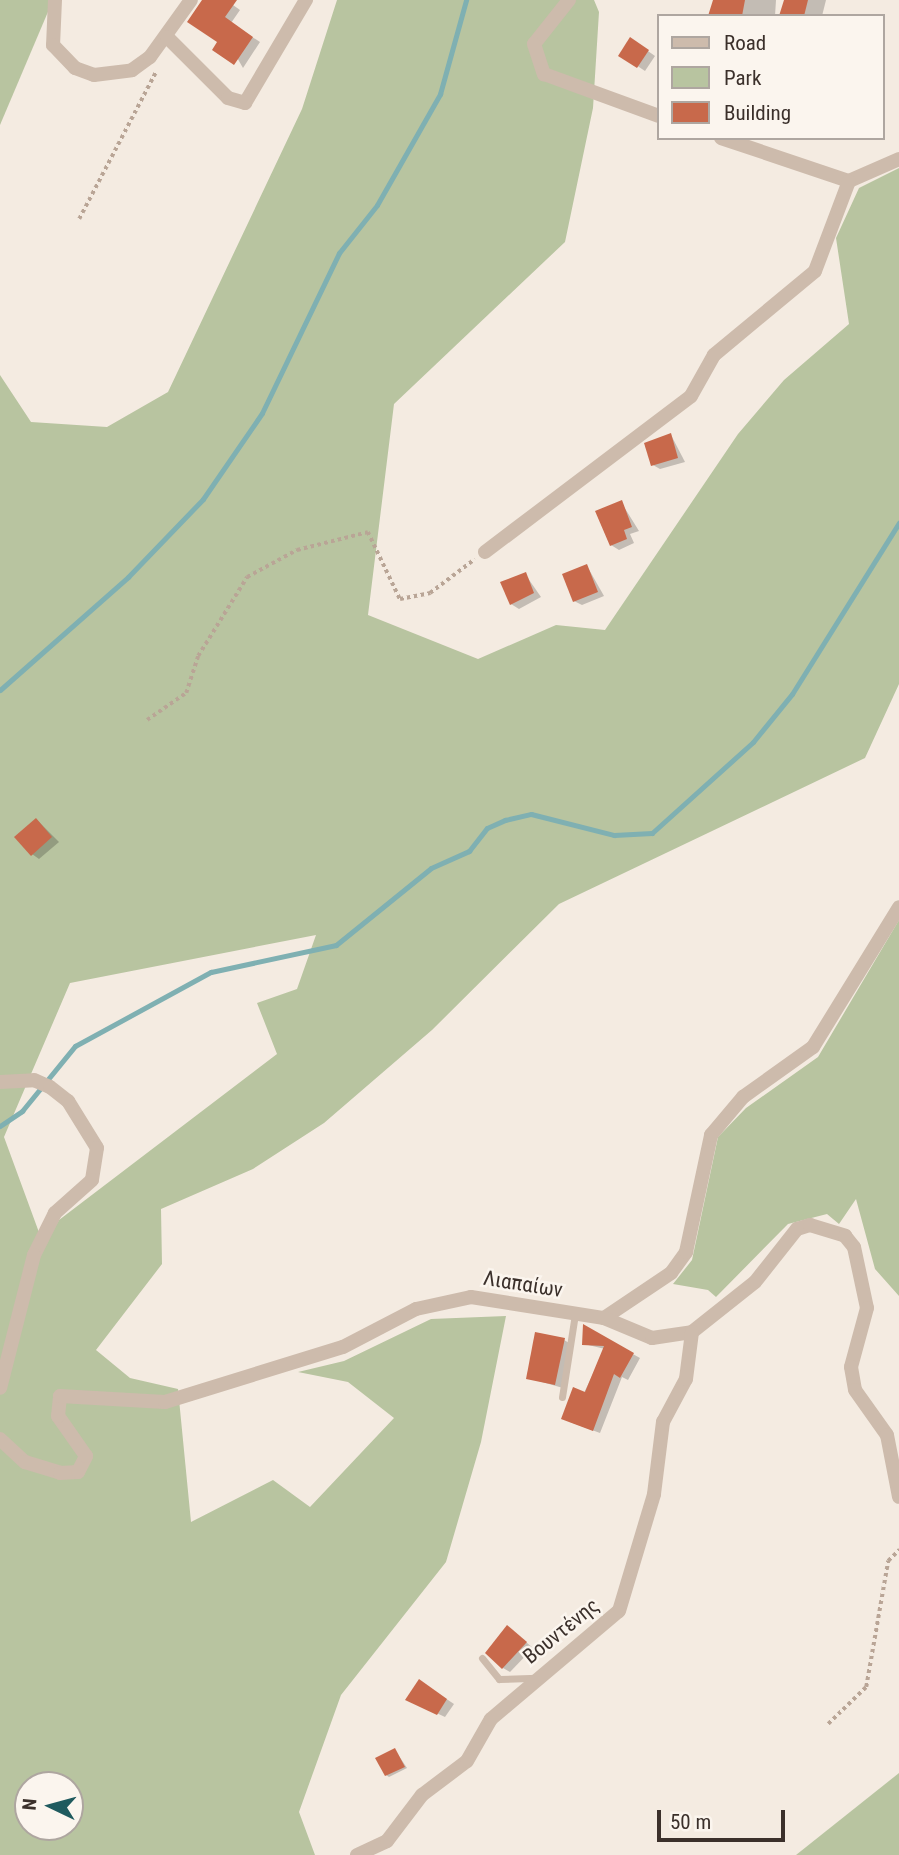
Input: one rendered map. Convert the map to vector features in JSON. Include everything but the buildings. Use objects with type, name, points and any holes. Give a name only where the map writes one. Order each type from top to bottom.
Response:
[{"type":"street","points":[[55,0],[53,45],[75,68],[94,75],[132,70],[167,37],[191,0]]},
{"type":"street","points":[[167,37],[228,98],[244,103],[306,0]]},
{"type":"street","points":[[569,0],[534,44],[544,74],[657,115]]},
{"type":"street","points":[[727,140],[849,181],[899,159]]},
{"type":"street","points":[[485,552],[691,396],[714,355],[815,271],[849,181]]},
{"type":"street","points":[[604,1318],[671,1273],[686,1252],[711,1135],[743,1097],[813,1047],[899,907]]},
{"type":"street","points":[[0,1082],[34,1080],[50,1087],[81,1117],[97,1148],[97,1165],[92,1180],[55,1213],[34,1255],[0,1388]]},
{"type":"street","name":"Λιαπαίων","points":[[0,1439],[26,1462],[60,1474],[78,1472],[86,1456],[58,1416],[60,1396],[165,1402],[343,1347],[416,1309],[471,1297],[604,1318],[652,1338],[692,1332],[755,1282],[797,1229],[810,1225],[845,1236],[854,1247],[867,1308],[851,1367],[855,1390],[887,1435],[899,1497]]},
{"type":"street","name":"Βουντένης","points":[[357,1855],[387,1840],[422,1795],[467,1761],[491,1719],[537,1677],[619,1611],[654,1494],[663,1422],[686,1379],[692,1332]]},
{"type":"lane","points":[[562,1397],[575,1313]]},
{"type":"lane","points":[[482,1658],[499,1679],[537,1677]]},
{"type":"path","points":[[79,219],[160,65]]},
{"type":"path","points":[[147,720],[186,693],[198,656],[247,577],[297,550],[368,532],[400,599],[430,593],[485,552]]},
{"type":"path","points":[[828,1724],[866,1687],[888,1561],[899,1550]]},
{"type":"green space","points":[[0,0],[53,0],[0,125]]},
{"type":"green space","points":[[337,0],[594,0],[599,12],[593,108],[565,242],[394,404],[368,615],[478,659],[556,625],[605,630],[738,434],[784,380],[849,324],[836,238],[859,188],[899,168],[899,684],[865,758],[559,904],[432,1030],[324,1123],[253,1169],[161,1209],[162,1264],[96,1350],[130,1378],[178,1389],[191,1522],[273,1480],[310,1507],[394,1418],[348,1382],[298,1372],[344,1361],[431,1319],[506,1316],[481,1442],[446,1562],[341,1695],[299,1812],[315,1855],[0,1855],[0,375],[31,422],[107,427],[168,392],[302,109]],"holes":[[[316,935],[297,989],[257,1003],[277,1054],[59,1220],[44,1246],[4,1137],[70,983]]]},
{"type":"green space","points":[[899,920],[899,1296],[875,1269],[856,1199],[839,1224],[827,1214],[788,1224],[716,1297],[708,1290],[673,1284],[692,1260],[718,1137],[746,1108],[818,1057]]},
{"type":"green space","points":[[899,1773],[899,1855],[796,1855]]},
{"type":"waterway","points":[[0,690],[128,577],[203,499],[262,413],[339,253],[377,205],[440,94],[466,0]]},
{"type":"waterway","points":[[0,1126],[22,1111],[75,1046],[211,972],[336,945],[431,868],[469,851],[487,828],[505,820],[531,814],[614,835],[652,833],[753,742],[792,694],[899,523]]}]
